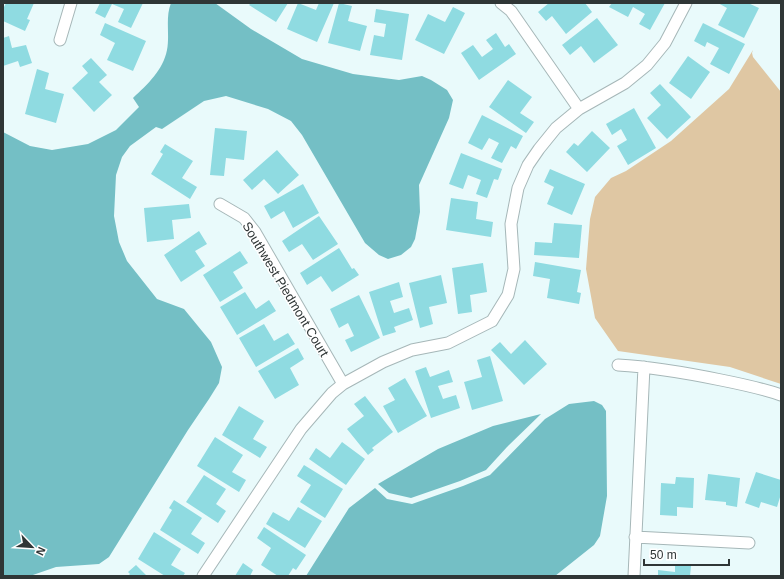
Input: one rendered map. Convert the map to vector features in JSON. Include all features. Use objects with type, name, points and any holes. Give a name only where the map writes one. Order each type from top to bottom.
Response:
[{"type":"street","points":[[60,40],[71,3]]},
{"type":"street","points":[[501,3],[511,11],[579,109]]},
{"type":"street","points":[[203,576],[301,429],[332,393],[343,384],[383,362],[412,350],[448,343],[492,321],[508,295],[514,269],[511,224],[518,188],[528,165],[556,128],[579,109],[625,83],[647,65],[665,43],[686,3]]},
{"type":"street","name":"Southwest Piedmont Court","points":[[220,204],[244,218],[255,232],[343,384]]},
{"type":"street","points":[[618,365],[692,374],[765,389],[781,395]]},
{"type":"street","points":[[634,576],[644,367]]},
{"type":"street","points":[[635,537],[748,543]]},
{"type":"shaded area","points":[[753,50],[753,57],[781,92],[781,384],[730,367],[618,351],[595,318],[586,269],[590,219],[595,197],[611,178],[626,171],[671,141],[729,89]]},
{"type":"water","points":[[171,3],[215,3],[251,29],[302,59],[353,74],[399,80],[422,76],[447,90],[453,100],[449,118],[419,185],[420,212],[415,239],[411,247],[401,255],[388,259],[379,255],[365,243],[302,135],[291,121],[268,109],[226,96],[204,101],[162,129],[156,127],[130,146],[122,157],[116,175],[114,216],[119,242],[127,261],[157,299],[184,309],[211,342],[222,367],[219,383],[109,557],[99,564],[56,567],[30,576],[3,576],[3,132],[30,146],[52,150],[88,144],[116,130],[139,107],[133,98],[149,82],[162,64],[167,50],[168,14]]},
{"type":"water","points":[[594,401],[602,405],[606,411],[607,496],[600,536],[594,545],[555,576],[306,576],[349,508],[375,488],[387,499],[412,504],[463,486],[490,475],[545,419],[569,404]]},
{"type":"water","points":[[541,414],[486,470],[460,481],[411,498],[389,493],[378,484],[438,449],[493,426]]},
{"type":"building","points":[[6,3],[34,3],[27,19],[30,20],[25,31],[3,21],[3,9]]},
{"type":"building","points":[[100,3],[143,3],[131,28],[118,22],[124,9],[112,4],[105,18],[95,13]]},
{"type":"building","points":[[251,3],[288,3],[276,22],[249,5]]},
{"type":"building","points":[[298,3],[316,10],[319,3],[334,3],[317,42],[287,29]]},
{"type":"building","points":[[339,3],[352,6],[348,21],[367,26],[360,51],[328,43]]},
{"type":"building","points":[[549,3],[585,3],[592,12],[566,34],[552,16],[546,21],[538,12]]},
{"type":"building","points":[[612,3],[665,3],[650,30],[639,24],[645,14],[633,7],[628,17],[609,7]]},
{"type":"building","points":[[718,3],[748,3],[759,8],[744,38],[718,25],[727,8]]},
{"type":"building","points":[[453,7],[465,13],[444,54],[415,40],[428,14],[445,22]]},
{"type":"building","points":[[376,9],[409,14],[402,60],[370,55],[374,35],[384,37],[386,24],[374,22]]},
{"type":"building","points":[[597,18],[618,45],[594,63],[581,46],[570,55],[562,45]]},
{"type":"building","points":[[105,23],[146,41],[133,71],[107,60],[115,43],[100,35]]},
{"type":"building","points":[[703,23],[745,44],[729,74],[710,64],[719,48],[707,42],[705,47],[694,41]]},
{"type":"building","points":[[496,33],[505,47],[509,44],[516,54],[479,80],[461,53],[473,45],[482,57],[493,49],[486,40]]},
{"type":"building","points":[[9,36],[12,48],[26,45],[32,63],[20,67],[18,61],[3,66],[3,38]]},
{"type":"building","points":[[688,56],[710,72],[691,99],[669,83]]},
{"type":"building","points":[[91,58],[107,75],[99,82],[112,95],[94,112],[72,88],[88,73],[82,66]]},
{"type":"building","points":[[37,69],[49,73],[45,89],[64,94],[56,123],[25,114]]},
{"type":"building","points":[[508,80],[532,97],[520,113],[534,122],[526,133],[489,107]]},
{"type":"building","points":[[660,84],[691,117],[667,139],[647,118],[661,105],[650,93]]},
{"type":"building","points":[[634,108],[656,148],[628,165],[617,146],[627,140],[621,129],[612,135],[606,124]]},
{"type":"building","points":[[482,115],[523,136],[516,149],[511,146],[502,163],[491,158],[499,143],[489,138],[482,150],[468,143]]},
{"type":"building","points":[[215,128],[247,131],[244,160],[226,158],[224,176],[210,175]]},
{"type":"building","points":[[592,131],[610,148],[587,172],[566,152],[574,143],[578,146]]},
{"type":"building","points":[[165,144],[193,161],[182,178],[197,187],[190,199],[151,174],[163,154],[160,152]]},
{"type":"building","points":[[277,150],[299,175],[278,194],[264,179],[252,190],[243,180]]},
{"type":"building","points":[[461,153],[502,169],[498,180],[494,179],[487,198],[476,194],[481,180],[468,175],[463,189],[449,184]]},
{"type":"building","points":[[550,169],[585,184],[572,215],[547,204],[554,187],[544,182]]},
{"type":"building","points":[[303,184],[319,213],[293,228],[284,211],[271,219],[264,206]]},
{"type":"building","points":[[451,198],[478,202],[476,219],[493,222],[491,237],[446,230]]},
{"type":"building","points":[[189,204],[191,218],[172,220],[174,239],[147,242],[144,208]]},
{"type":"building","points":[[319,216],[338,244],[313,260],[302,244],[289,252],[282,241]]},
{"type":"building","points":[[554,223],[582,225],[579,258],[534,255],[535,242],[552,243]]},
{"type":"building","points":[[199,231],[207,244],[195,251],[205,266],[181,282],[164,255]]},
{"type":"building","points":[[339,248],[352,269],[354,268],[359,275],[332,292],[321,276],[307,285],[300,273]]},
{"type":"building","points":[[240,251],[248,263],[233,272],[243,288],[220,302],[203,275]]},
{"type":"building","points":[[535,262],[581,270],[577,292],[581,293],[579,304],[547,298],[550,279],[533,276]]},
{"type":"building","points":[[483,263],[487,292],[470,295],[472,312],[458,314],[452,268]]},
{"type":"building","points":[[441,275],[447,303],[429,307],[433,324],[420,328],[409,283]]},
{"type":"building","points":[[399,282],[403,297],[390,301],[394,313],[409,308],[413,320],[394,327],[396,332],[383,336],[369,292]]},
{"type":"building","points":[[245,292],[256,309],[269,300],[276,311],[237,335],[220,307]]},
{"type":"building","points":[[359,295],[380,338],[351,352],[345,340],[354,336],[348,323],[339,328],[330,309]]},
{"type":"building","points":[[264,324],[274,341],[288,333],[295,344],[256,367],[239,338]]},
{"type":"building","points":[[525,340],[547,364],[524,385],[491,350],[500,342],[511,354]]},
{"type":"building","points":[[298,348],[304,359],[290,368],[299,385],[275,399],[258,371]]},
{"type":"building","points":[[490,356],[503,401],[472,410],[464,382],[482,377],[477,360]]},
{"type":"building","points":[[426,367],[430,377],[449,370],[453,382],[438,386],[443,399],[456,395],[460,408],[431,418],[415,371]]},
{"type":"building","points":[[405,378],[427,416],[398,433],[383,406],[395,400],[388,388]]},
{"type":"building","points":[[365,396],[393,432],[372,448],[374,450],[368,455],[347,429],[364,416],[354,404]]},
{"type":"building","points":[[239,406],[264,421],[253,439],[267,447],[260,458],[222,435]]},
{"type":"building","points":[[215,437],[243,455],[232,472],[246,480],[239,492],[197,466]]},
{"type":"building","points":[[342,442],[365,459],[346,485],[309,459],[316,448],[330,458]]},
{"type":"building","points":[[304,465],[343,489],[325,518],[300,502],[311,485],[297,476]]},
{"type":"building","points":[[756,472],[781,480],[781,494],[777,507],[761,502],[759,508],[745,503]]},
{"type":"building","points":[[708,474],[740,478],[737,507],[726,505],[726,502],[705,500]]},
{"type":"building","points":[[204,475],[226,489],[216,504],[226,511],[218,523],[186,502]]},
{"type":"building","points":[[676,477],[694,478],[693,508],[677,507],[677,516],[660,515],[661,483],[675,484]]},
{"type":"building","points":[[174,500],[202,518],[191,534],[205,543],[198,554],[160,530],[172,510],[169,508]]},
{"type":"building","points":[[298,507],[322,521],[305,548],[266,524],[273,512],[289,521]]},
{"type":"building","points":[[264,527],[306,555],[296,570],[293,568],[288,576],[278,576],[261,565],[271,548],[257,538]]},
{"type":"building","points":[[154,532],[181,549],[171,565],[185,573],[183,576],[165,576],[138,559]]},
{"type":"building","points":[[243,563],[253,570],[250,576],[235,576]]},
{"type":"building","points":[[136,565],[147,576],[128,576],[130,574],[128,572]]},
{"type":"building","points":[[675,565],[691,566],[690,576],[658,576],[658,570],[675,572]]}]
